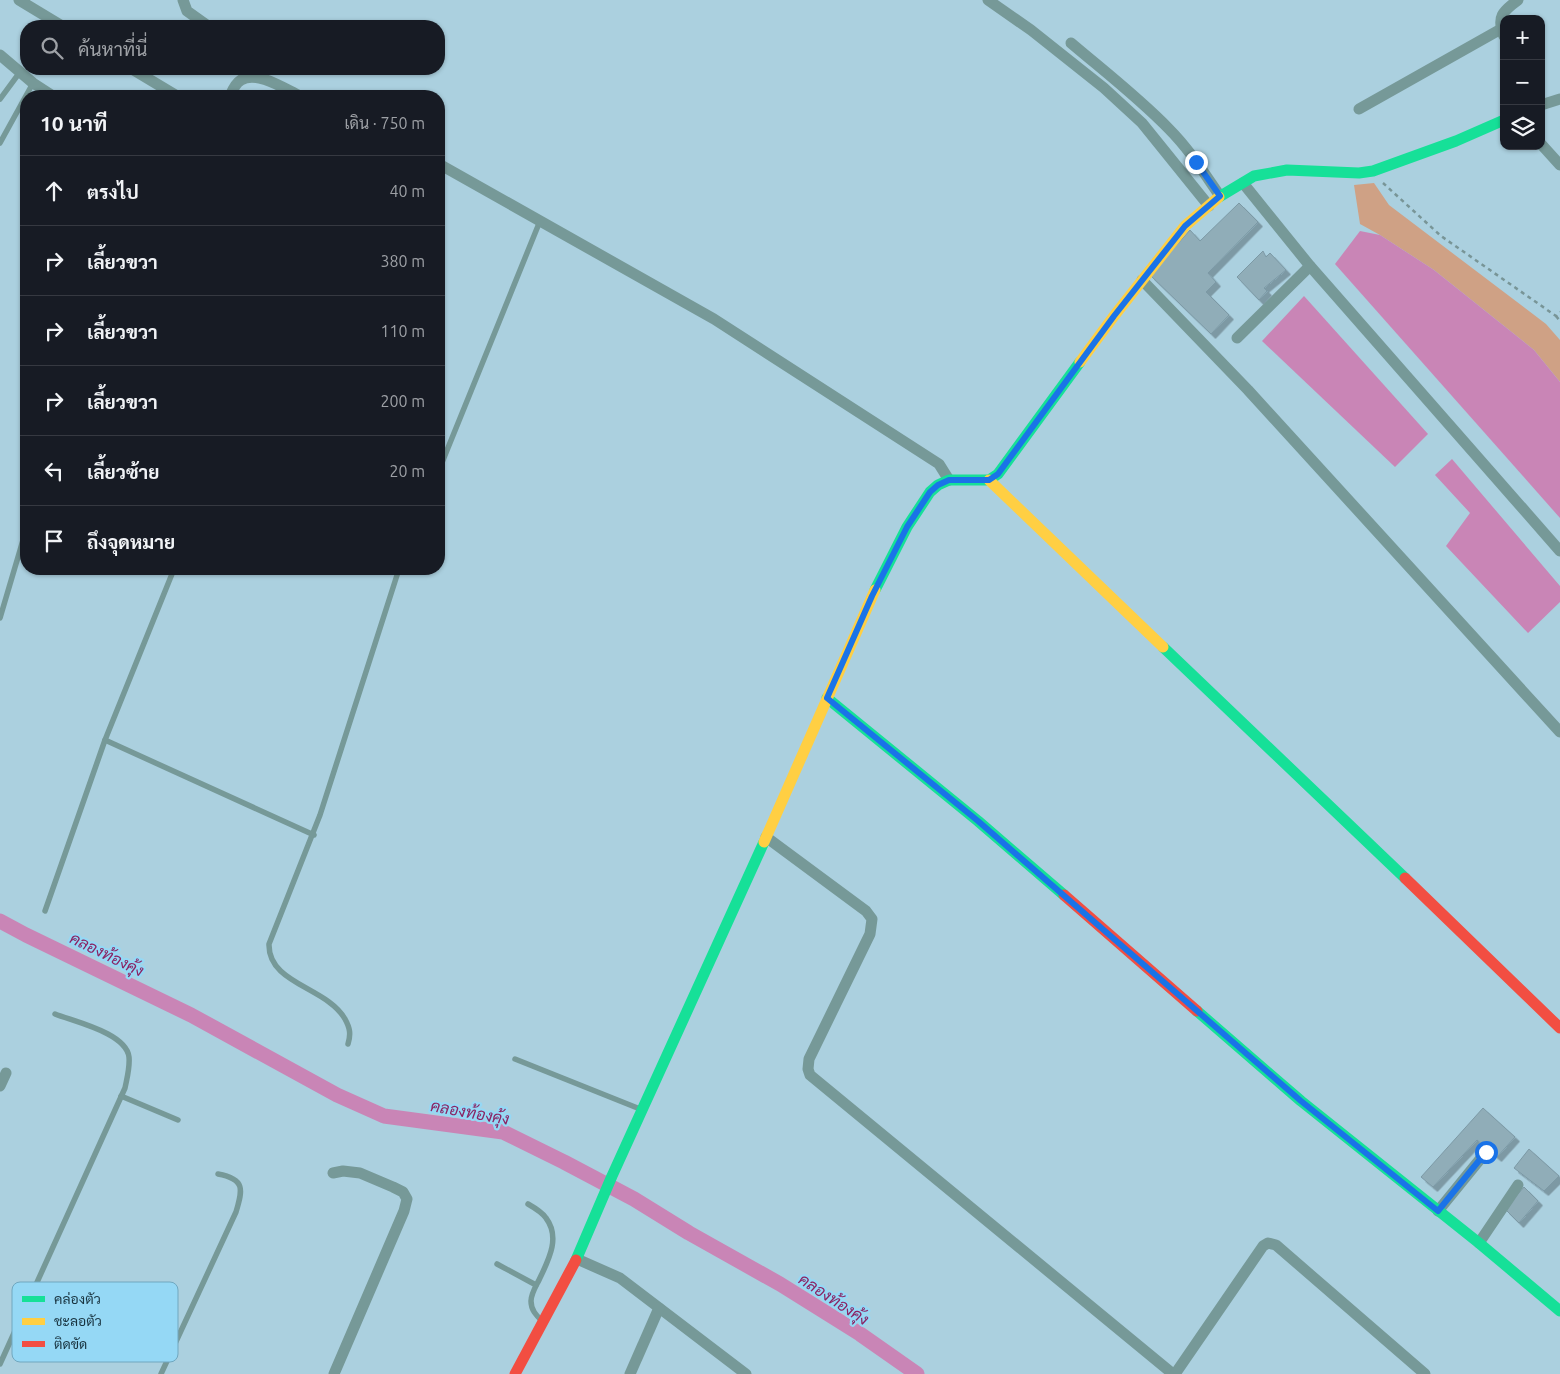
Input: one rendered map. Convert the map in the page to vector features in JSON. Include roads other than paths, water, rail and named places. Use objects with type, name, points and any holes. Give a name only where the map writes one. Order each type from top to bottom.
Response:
[{"type":"street","points":[[19,0],[52,20]]},
{"type":"street","points":[[183,0],[186,11],[199,20]]},
{"type":"street","points":[[988,0],[1031,30],[1104,88],[1142,124],[1209,206]]},
{"type":"street","points":[[1502,15],[1507,8],[1518,0]]},
{"type":"street","points":[[1359,110],[1500,34]]},
{"type":"street","points":[[1071,43],[1170,130],[1220,196]]},
{"type":"street","points":[[0,55],[20,72]]},
{"type":"street","points":[[24,75],[44,90]]},
{"type":"street","points":[[142,75],[167,90]]},
{"type":"street","points":[[234,90],[240,80],[261,77],[288,90]]},
{"type":"street","points":[[1545,104],[1560,99]]},
{"type":"street","points":[[515,1374],[577,1259],[612,1176],[766,837],[872,596],[907,527],[930,492],[938,485],[949,480],[989,480],[998,474],[1097,339],[1185,226],[1220,196],[1254,176],[1287,170],[1359,172],[1373,170],[1456,141],[1500,122]]},
{"type":"street","points":[[1545,148],[1560,165]]},
{"type":"street","points":[[445,167],[714,319],[939,464],[949,480]]},
{"type":"street","points":[[1243,183],[1310,266],[1560,551]]},
{"type":"street","points":[[1237,338],[1310,266]]},
{"type":"street","points":[[1142,280],[1254,397],[1560,732]]},
{"type":"street","points":[[989,480],[1474,943],[1560,1028]]},
{"type":"street","points":[[827,698],[978,821],[1301,1101],[1479,1243],[1560,1311]]},
{"type":"street","points":[[766,837],[866,911],[872,919],[870,934],[809,1059],[808,1069],[810,1075],[1174,1374],[1263,1246],[1268,1243],[1276,1245],[1424,1374]]},
{"type":"street","points":[[0,1086],[6,1073]]},
{"type":"street","points":[[1438,1211],[1486,1152]]},
{"type":"street","points":[[333,1173],[344,1171],[360,1173],[403,1192],[407,1199],[404,1212],[334,1374]]},
{"type":"street","points":[[1479,1243],[1518,1185]]},
{"type":"street","points":[[577,1259],[620,1278],[746,1374]]},
{"type":"street","points":[[630,1374],[659,1308]]},
{"type":"lane","points":[[0,99],[20,72]]},
{"type":"lane","points":[[29,90],[33,83]]},
{"type":"lane","points":[[0,143],[20,107]]},
{"type":"lane","points":[[445,455],[540,220]]},
{"type":"lane","points":[[0,618],[20,550]]},
{"type":"lane","points":[[44,911],[105,740],[172,575]]},
{"type":"lane","points":[[348,1044],[350,1028],[342,1014],[330,1002],[283,974],[271,960],[269,944],[314,835],[397,575]]},
{"type":"lane","points":[[105,740],[314,835]]},
{"type":"lane","points":[[37,1282],[125,1088],[129,1067],[129,1056],[126,1047],[118,1040],[109,1034],[55,1014]]},
{"type":"lane","points":[[515,1059],[642,1110]]},
{"type":"lane","points":[[121,1096],[178,1120]]},
{"type":"lane","points":[[178,1337],[236,1212],[242,1194],[240,1184],[231,1176],[218,1174]]},
{"type":"lane","points":[[528,1204],[548,1220],[554,1239],[548,1263],[536,1285],[531,1302],[533,1312],[543,1323]]},
{"type":"lane","points":[[497,1264],[536,1285]]},
{"type":"lane","points":[[0,1364],[12,1337]]},
{"type":"lane","points":[[161,1374],[167,1362]]},
{"type":"waterway","name":"คลองท้องคุ้ง","points":[[0,921],[191,1015],[337,1095],[384,1116],[503,1132],[564,1162],[634,1199],[689,1233],[780,1284],[860,1334],[917,1374]]}]
